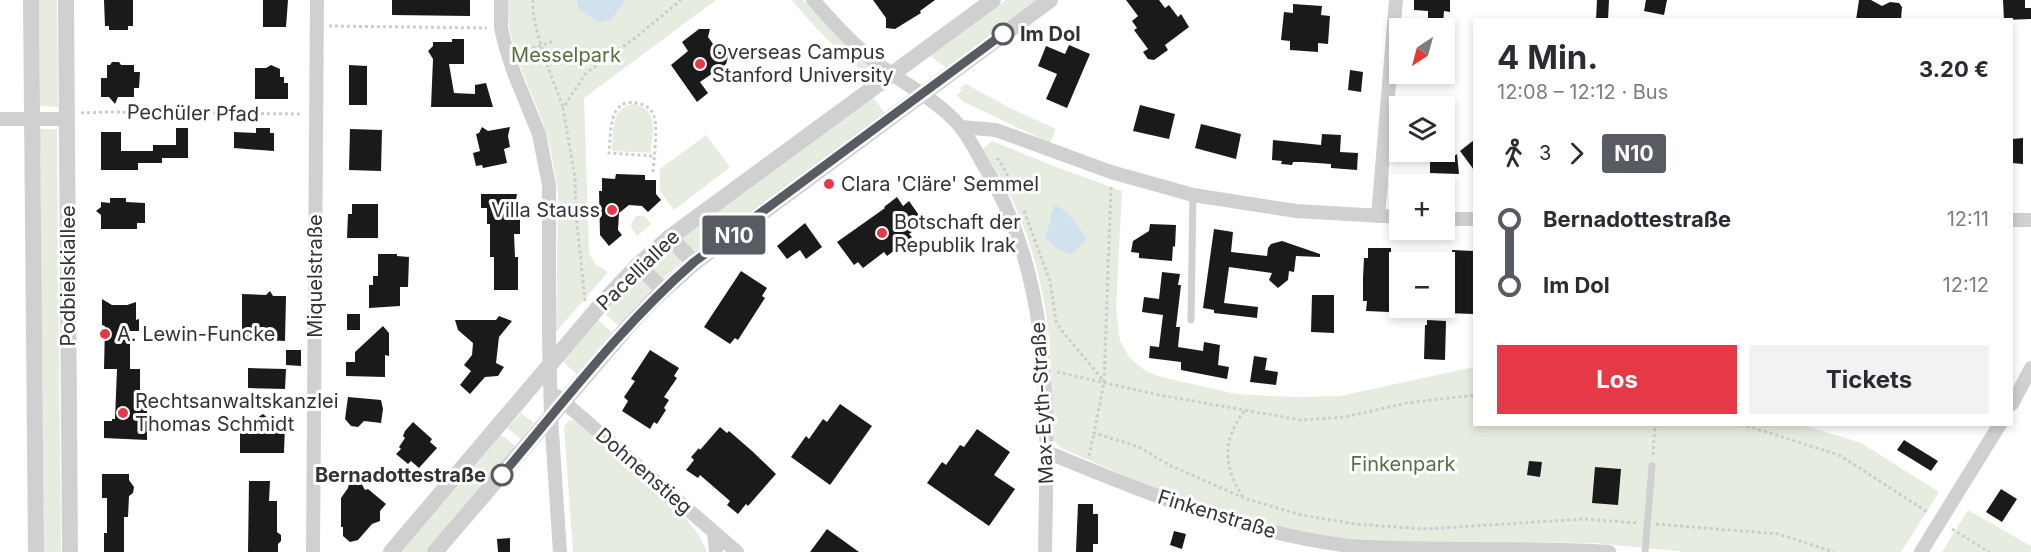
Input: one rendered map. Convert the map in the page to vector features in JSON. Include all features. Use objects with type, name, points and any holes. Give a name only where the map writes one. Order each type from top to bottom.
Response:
[{"type":"street","name":"Podbielskiallee","points":[[32,0],[36,552]]},
{"type":"street","name":"Podbielskiallee","points":[[66,0],[73,116],[70,552]]},
{"type":"street","name":"Miquelstraße","points":[[313,552],[317,0]]},
{"type":"street","points":[[501,0],[501,28],[514,73],[539,134],[549,185],[551,417],[560,552]]},
{"type":"street","points":[[813,0],[848,37],[877,63],[947,112],[961,127],[996,130],[1111,172],[1193,195],[1296,211],[1389,216]]},
{"type":"street","name":"Pacelliallee","points":[[391,552],[603,302],[638,265],[670,237],[993,0]]},
{"type":"street","name":"Pacelliallee","points":[[435,552],[631,323],[694,262],[1050,0]]},
{"type":"street","points":[[1378,216],[1396,0]]},
{"type":"street","points":[[0,119],[73,116]]},
{"type":"street","name":"Max-Eyth-Straße","points":[[961,127],[1000,192],[1010,215],[1029,269],[1039,317],[1045,370],[1047,452],[1045,552]]},
{"type":"street","points":[[1455,219],[1473,219]]},
{"type":"street","points":[[2013,220],[2031,220]]},
{"type":"street","points":[[670,237],[694,262]]},
{"type":"street","points":[[638,265],[663,290]]},
{"type":"street","points":[[2013,403],[2028,384],[2031,368]]},
{"type":"street","name":"Dohnenstieg","points":[[551,390],[737,552]]},
{"type":"street","points":[[1921,552],[1999,426]]},
{"type":"street","name":"Finkenstraße","points":[[1047,452],[1196,511],[1300,539],[1351,547],[1418,552],[1522,550],[1609,552]]},
{"type":"street","points":[[714,533],[716,552]]},
{"type":"lane","points":[[1191,320],[1193,195]]},
{"type":"lane","points":[[1645,552],[1652,466]]},
{"type":"path","points":[[533,0],[532,8],[542,45],[563,108],[575,178],[585,303]]},
{"type":"path","points":[[563,108],[586,73],[635,38],[681,0]]},
{"type":"path","points":[[328,26],[501,28]]},
{"type":"path","points":[[528,50],[554,41]]},
{"type":"path","points":[[653,172],[654,156],[655,117],[647,106],[632,102],[619,106],[612,118],[609,153],[654,156]]},
{"type":"path","name":"Pechüler Pfad","points":[[73,116],[108,112],[307,114]]},
{"type":"path","points":[[991,151],[1002,165],[1017,195]]},
{"type":"path","points":[[1089,457],[1104,382],[1111,184]]},
{"type":"path","points":[[1022,205],[1050,281],[1056,321],[1104,382]]},
{"type":"path","points":[[1045,370],[1159,395],[1301,420],[1344,417],[1407,403],[1473,395]]},
{"type":"path","points":[[1244,498],[1234,483],[1227,459],[1229,438],[1245,410]]},
{"type":"path","points":[[1652,466],[1655,426]]},
{"type":"path","points":[[1747,426],[1839,455],[1930,514]]},
{"type":"path","points":[[1094,433],[1139,447],[1169,465],[1244,498],[1301,515],[1354,524],[1425,529],[1584,519],[1778,534],[1834,552]]},
{"type":"path","points":[[1951,528],[1989,552]]},
{"type":"green space","points":[[39,0],[57,0],[58,107],[40,106]]},
{"type":"green space","name":"Messelpark","points":[[508,0],[576,0],[578,8],[612,19],[626,0],[716,0],[584,98],[589,253],[595,264],[608,272],[556,332],[558,195],[556,177],[546,132],[514,48],[508,16]]},
{"type":"green space","points":[[792,0],[803,0],[869,66],[862,71],[852,63]]},
{"type":"green space","points":[[1006,0],[1039,0],[947,68],[930,56]]},
{"type":"green space","points":[[966,84],[1056,129],[1050,143],[964,102],[957,95],[962,91],[960,88]]},
{"type":"green space","points":[[873,97],[885,113],[694,254],[679,239]]},
{"type":"green space","points":[[634,104],[642,107],[651,117],[653,130],[651,153],[612,151],[617,115],[626,106]]},
{"type":"green space","points":[[40,129],[57,129],[61,552],[44,552]]},
{"type":"green space","points":[[706,135],[730,167],[674,210],[660,191],[660,169]]},
{"type":"green space","name":"Finkenpark","points":[[992,141],[1122,191],[1116,310],[1120,341],[1130,358],[1143,369],[1157,376],[1236,394],[1293,397],[1340,396],[1473,367],[1473,426],[1806,426],[1861,443],[1939,492],[1901,552],[1686,552],[1593,543],[1388,544],[1301,533],[1216,511],[1157,490],[1061,448],[1053,439],[1050,348],[1040,281],[1018,213],[996,170],[982,150]]},
{"type":"green space","points":[[636,216],[644,216],[651,224],[637,236],[631,224]]},
{"type":"green space","points":[[670,248],[683,261],[662,279],[650,266]]},
{"type":"green space","points":[[638,277],[651,290],[618,325],[604,313]]},
{"type":"green space","points":[[598,320],[612,332],[577,374],[563,362]]},
{"type":"green space","points":[[521,413],[534,423],[521,439],[507,428]]},
{"type":"green space","points":[[569,420],[575,421],[684,516],[699,535],[707,552],[573,552],[564,427]]},
{"type":"green space","points":[[501,435],[516,446],[426,552],[402,552]]},
{"type":"green space","points":[[1968,510],[2031,546],[2031,552],[1942,552]]},
{"type":"water","points":[[576,0],[626,0],[612,19],[599,23],[578,8]]},
{"type":"water","points":[[1056,204],[1072,217],[1087,239],[1071,254],[1056,249],[1045,237]]},
{"type":"building","points":[[104,0],[133,0],[133,26],[128,26],[128,30],[109,30],[109,26],[105,26]]},
{"type":"building","points":[[263,0],[288,0],[286,27],[263,27]]},
{"type":"building","points":[[392,0],[470,0],[470,16],[392,15]]},
{"type":"building","points":[[873,0],[935,0],[920,11],[921,13],[895,29],[886,28],[886,18]]},
{"type":"building","points":[[1126,0],[1159,0],[1165,8],[1169,5],[1178,17],[1181,14],[1189,27],[1165,45],[1168,50],[1154,60],[1148,59],[1143,52],[1148,49],[1134,30],[1137,28],[1132,21],[1138,16]]},
{"type":"building","points":[[1414,0],[1450,0],[1450,12],[1444,11],[1444,18],[1428,18],[1428,11],[1414,10]]},
{"type":"building","points":[[1597,0],[1609,0],[1608,18],[1596,18]]},
{"type":"building","points":[[1646,0],[1667,0],[1664,15],[1644,11]]},
{"type":"building","points":[[1859,0],[1871,0],[1882,6],[1890,2],[1899,3],[1902,7],[1901,18],[1856,18]]},
{"type":"building","points":[[2003,0],[2025,0],[2025,8],[2031,8],[2031,19],[2004,18]]},
{"type":"building","points":[[1293,4],[1322,6],[1321,15],[1330,16],[1328,44],[1318,43],[1318,52],[1290,50],[1290,41],[1281,40],[1284,12],[1293,13]]},
{"type":"building","name":"Overseas Campus Stanford University","points":[[699,29],[710,29],[708,37],[719,52],[729,53],[726,64],[700,82],[708,93],[697,102],[671,65],[688,51],[682,42]]},
{"type":"building","points":[[452,39],[464,39],[464,64],[449,64],[454,93],[475,94],[475,85],[486,83],[493,107],[431,107],[433,59],[428,51],[433,46],[433,42],[452,42]]},
{"type":"building","points":[[1069,45],[1090,54],[1067,108],[1046,99],[1057,74],[1038,66],[1046,46],[1065,54]]},
{"type":"building","points":[[112,62],[134,65],[134,72],[140,72],[139,88],[134,88],[134,97],[118,97],[115,104],[109,97],[101,97],[101,78],[107,78],[107,65]]},
{"type":"building","points":[[271,65],[280,69],[280,77],[284,77],[284,83],[288,83],[288,99],[255,99],[255,68],[266,68]]},
{"type":"building","points":[[349,65],[367,66],[367,105],[349,105]]},
{"type":"building","points":[[1350,70],[1363,72],[1361,92],[1348,90]]},
{"type":"building","points":[[1140,105],[1175,114],[1169,139],[1133,131]]},
{"type":"building","points":[[1201,124],[1241,134],[1236,159],[1195,148]]},
{"type":"building","points":[[482,127],[488,131],[510,127],[508,136],[510,147],[504,149],[507,163],[483,168],[482,165],[476,166],[473,153],[480,151],[476,134]]},
{"type":"building","points":[[176,128],[188,128],[188,158],[162,158],[162,163],[138,163],[138,170],[101,170],[101,132],[121,132],[121,151],[153,151],[153,145],[176,145]]},
{"type":"building","points":[[256,128],[270,128],[270,133],[274,133],[274,151],[234,148],[234,132],[256,133]]},
{"type":"building","points":[[350,129],[382,130],[381,171],[349,170]]},
{"type":"building","points":[[1322,134],[1341,135],[1340,152],[1358,153],[1357,170],[1331,168],[1331,164],[1293,162],[1292,165],[1281,164],[1282,161],[1272,160],[1273,140],[1321,145]]},
{"type":"building","points":[[2023,138],[2023,164],[2013,163],[2013,139]]},
{"type":"building","points":[[1473,141],[1473,169],[1460,151]]},
{"type":"building","points":[[1457,154],[1459,174],[1430,173],[1430,162],[1455,162]]},
{"type":"building","name":"Villa Stauss","points":[[616,174],[645,175],[645,180],[656,180],[656,194],[661,200],[648,212],[642,206],[629,205],[619,213],[618,230],[622,235],[609,246],[600,235],[599,191],[602,191],[602,178],[615,179]]},
{"type":"building","points":[[481,194],[517,194],[516,200],[520,200],[520,234],[514,234],[515,257],[518,257],[518,290],[494,290],[494,257],[490,257],[490,224],[487,224],[487,208],[481,208]]},
{"type":"building","points":[[897,197],[903,206],[909,201],[921,218],[915,222],[919,227],[909,234],[912,237],[887,256],[884,252],[863,268],[858,262],[854,265],[837,242]]},
{"type":"building","points":[[110,198],[126,198],[126,202],[145,203],[145,223],[137,223],[137,229],[101,229],[101,215],[96,211],[101,207],[101,202],[110,203]]},
{"type":"building","points":[[352,204],[378,204],[378,238],[347,238],[348,214],[352,214]]},
{"type":"building","points":[[805,223],[822,247],[806,259],[800,250],[787,259],[777,246]]},
{"type":"building","points":[[1150,224],[1176,225],[1172,261],[1139,258],[1139,253],[1131,252],[1133,241],[1149,231]]},
{"type":"building","points":[[1214,229],[1233,232],[1231,252],[1267,256],[1271,244],[1282,241],[1320,254],[1320,257],[1296,256],[1294,272],[1289,271],[1288,280],[1278,288],[1269,280],[1272,273],[1229,267],[1224,303],[1258,307],[1257,318],[1214,313],[1214,310],[1203,308]]},
{"type":"building","points":[[1368,248],[1391,248],[1389,252],[1389,312],[1366,311],[1367,301],[1363,301],[1363,278],[1364,258],[1368,258]]},
{"type":"building","points":[[1452,250],[1473,251],[1473,314],[1455,313],[1455,252]]},
{"type":"building","points":[[378,254],[397,254],[397,256],[409,257],[408,287],[400,287],[400,306],[369,308],[369,285],[373,285],[373,276],[378,276]]},
{"type":"building","points":[[741,271],[767,288],[762,296],[765,298],[738,340],[735,338],[730,344],[704,327]]},
{"type":"building","points":[[1162,272],[1180,274],[1178,285],[1181,285],[1176,327],[1180,327],[1178,347],[1203,351],[1204,342],[1220,345],[1218,365],[1229,367],[1227,379],[1181,370],[1181,362],[1149,358],[1150,346],[1159,347],[1163,315],[1142,312],[1144,297],[1159,299]]},
{"type":"building","points":[[270,291],[273,296],[286,296],[285,341],[242,339],[242,294],[266,295]]},
{"type":"building","points":[[1312,295],[1334,295],[1334,333],[1311,332]]},
{"type":"building","points":[[102,299],[112,305],[127,305],[136,302],[136,320],[139,319],[139,331],[130,331],[130,369],[140,369],[140,407],[147,407],[147,440],[104,438],[104,421],[115,419],[117,369],[104,369],[105,326],[102,325]]},
{"type":"building","points":[[347,314],[360,314],[360,330],[347,330]]},
{"type":"building","points":[[499,316],[512,321],[499,337],[496,363],[504,367],[498,376],[485,377],[470,394],[460,385],[471,371],[464,365],[472,355],[473,343],[458,330],[455,320],[496,320]]},
{"type":"building","points":[[1427,320],[1446,321],[1445,360],[1424,359]]},
{"type":"building","points":[[383,326],[389,333],[389,356],[385,355],[385,377],[346,376],[346,362],[355,362],[355,352]]},
{"type":"building","points":[[286,350],[301,350],[301,366],[286,365]]},
{"type":"building","points":[[650,350],[679,368],[674,376],[677,378],[664,397],[669,400],[664,408],[666,410],[657,424],[654,422],[650,429],[622,411],[628,401],[624,397],[635,381],[631,379]]},
{"type":"building","points":[[1254,356],[1267,358],[1265,370],[1278,372],[1276,385],[1250,382]]},
{"type":"building","points":[[248,368],[286,369],[285,389],[248,388]]},
{"type":"building","points":[[348,397],[381,400],[383,409],[381,423],[364,421],[358,427],[351,426],[345,419]]},
{"type":"building","points":[[840,404],[872,426],[830,485],[791,457],[806,436],[809,439],[823,419],[827,422]]},
{"type":"building","points":[[263,414],[270,420],[270,424],[285,424],[284,453],[240,453],[240,418],[257,418]]},
{"type":"building","points":[[413,422],[432,439],[430,442],[437,448],[419,468],[411,461],[408,464],[396,454],[401,449],[399,447],[405,438],[403,436],[405,431]]},
{"type":"building","points":[[720,427],[727,433],[729,431],[776,474],[738,514],[727,505],[730,501],[700,475],[698,478],[686,470],[694,460],[691,457]]},
{"type":"building","points":[[977,429],[1010,452],[994,475],[1015,489],[989,526],[927,483],[942,462],[946,465],[960,445],[964,447]]},
{"type":"building","points":[[1904,440],[1938,461],[1931,471],[1897,450]]},
{"type":"building","points":[[1529,461],[1542,462],[1540,477],[1527,475]]},
{"type":"building","points":[[1595,467],[1621,469],[1618,505],[1592,503]]},
{"type":"building","points":[[102,474],[129,474],[129,480],[134,487],[133,493],[129,496],[128,517],[124,517],[124,552],[104,552],[104,533],[107,533],[107,498],[102,498]]},
{"type":"building","points":[[350,479],[359,479],[365,490],[368,489],[386,504],[380,511],[380,521],[372,524],[358,540],[350,542],[343,536],[343,527],[341,527],[341,498],[348,488]]},
{"type":"building","points":[[249,481],[270,481],[269,501],[277,501],[277,532],[281,535],[278,552],[248,552]]},
{"type":"building","points":[[2001,489],[2017,499],[2002,522],[1986,512]]},
{"type":"building","points":[[1078,504],[1093,504],[1093,514],[1098,514],[1098,544],[1093,544],[1093,552],[1076,552]]},
{"type":"building","points":[[827,529],[859,552],[810,552]]},
{"type":"building","points":[[1174,531],[1186,534],[1182,549],[1170,545]]},
{"type":"building","points":[[510,538],[510,552],[498,552],[497,539]]},
{"type":"bus line","name":"N10","points":[[502,475],[631,323],[671,282],[694,262],[734,235],[1003,34]]},
{"type":"place","name":"Im Dol","points":[[1003,34]]},
{"type":"place","name":"Overseas Campus Stanford University","points":[[700,64]]},
{"type":"place","name":"Clara 'Cläre' Semmel","points":[[829,184]]},
{"type":"place","name":"Villa Stauss","points":[[612,210]]},
{"type":"place","name":"Botschaft der Republik Irak","points":[[882,233]]},
{"type":"place","name":"A. Lewin-Funcke","points":[[105,334]]},
{"type":"place","name":"Rechtsanwaltskanzlei Thomas Schmidt","points":[[123,413]]},
{"type":"place","name":"Bernadottestraße","points":[[502,475]]}]
